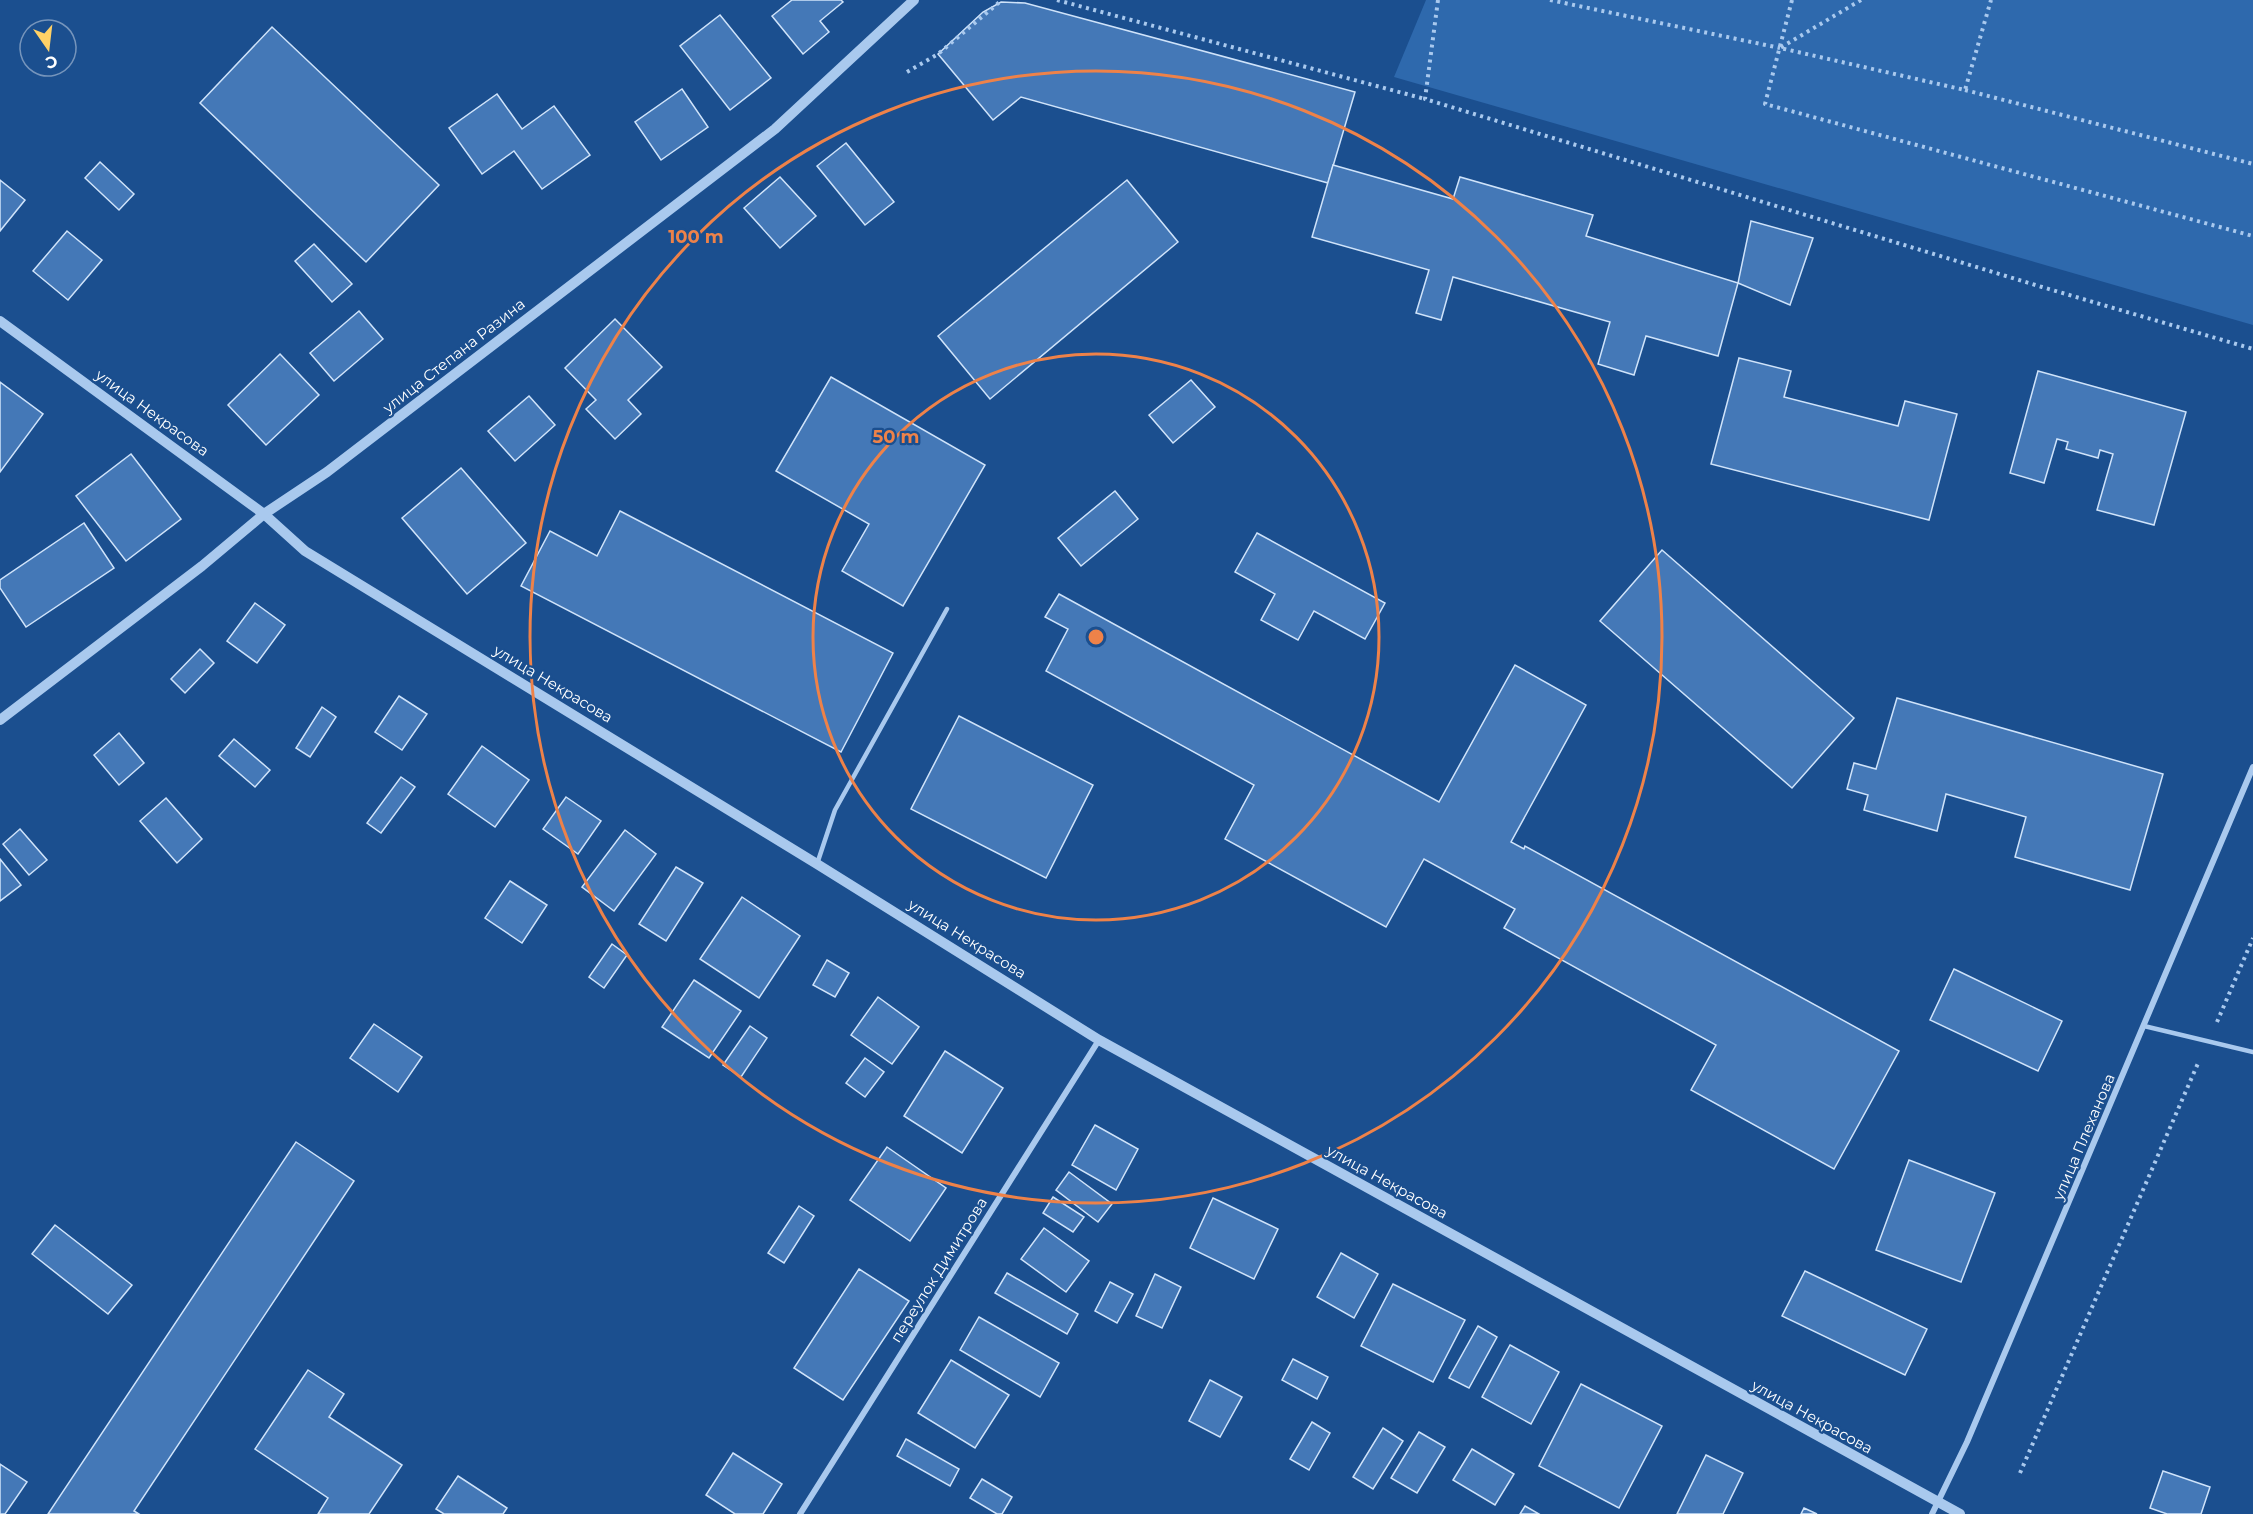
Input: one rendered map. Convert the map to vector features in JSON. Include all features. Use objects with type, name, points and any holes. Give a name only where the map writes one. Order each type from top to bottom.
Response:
[{"type":"street","name":"улица Степана Разина","points":[[0,720],[201,566],[264,513],[327,472],[775,129],[914,0]]},
{"type":"street","name":"улица Некрасова","points":[[0,321],[264,513],[305,550],[1099,1040],[1960,1514]]},
{"type":"street","name":"улица Плеханова","points":[[1932,1514],[1967,1442],[2253,767]]},
{"type":"street","name":"переулок Димитрова","points":[[800,1514],[1099,1040]]},
{"type":"lane","points":[[817,864],[835,810],[946,609]]},
{"type":"lane","points":[[2144,1026],[2253,1052]]},
{"type":"path","points":[[907,72],[938,54],[1002,0]]},
{"type":"path","points":[[1057,0],[1425,99],[2253,349]]},
{"type":"path","points":[[1425,99],[1438,0]]},
{"type":"path","points":[[1550,0],[1780,48],[1965,90],[2253,164]]},
{"type":"path","points":[[1792,0],[1765,104],[2253,236]]},
{"type":"path","points":[[1780,48],[1861,0]]},
{"type":"path","points":[[1965,90],[1991,0]]},
{"type":"path","points":[[2215,1025],[2253,938]]},
{"type":"path","points":[[2020,1473],[2201,1058]]},
{"type":"shaded area","points":[[1426,0],[2253,0],[2253,325],[1394,77]]},
{"type":"building","points":[[792,0],[841,0],[843,2],[820,21],[829,32],[803,54],[772,16]]},
{"type":"building","points":[[1001,2],[1025,3],[1355,92],[1328,183],[1021,97],[993,120],[938,54],[983,12]]},
{"type":"building","points":[[720,15],[771,78],[730,110],[680,46]]},
{"type":"building","points":[[272,27],[439,185],[366,262],[200,103]]},
{"type":"building","points":[[682,89],[708,127],[661,160],[635,122]]},
{"type":"building","points":[[497,94],[522,129],[554,106],[590,155],[542,189],[514,151],[482,174],[449,128]]},
{"type":"building","points":[[846,143],[894,202],[865,225],[817,166]]},
{"type":"building","points":[[100,162],[134,194],[119,210],[85,178]]},
{"type":"building","points":[[1333,165],[1453,199],[1460,177],[1593,215],[1586,236],[1738,283],[1718,356],[1646,336],[1634,375],[1598,364],[1610,322],[1453,277],[1441,320],[1416,313],[1429,270],[1312,237]]},
{"type":"building","points":[[780,177],[816,216],[780,248],[744,208]]},
{"type":"building","points":[[0,180],[25,200],[0,231]]},
{"type":"building","points":[[1127,180],[1178,242],[990,399],[938,336]]},
{"type":"building","points":[[1751,221],[1813,238],[1790,305],[1738,283]]},
{"type":"building","points":[[67,231],[102,260],[68,300],[33,271]]},
{"type":"building","points":[[314,244],[352,284],[332,302],[295,261]]},
{"type":"building","points":[[359,311],[383,339],[334,381],[310,353]]},
{"type":"building","points":[[615,319],[662,367],[628,400],[641,414],[615,439],[586,409],[596,400],[565,368]]},
{"type":"building","points":[[280,354],[319,395],[266,445],[228,405]]},
{"type":"building","points":[[1739,358],[1791,371],[1784,397],[1898,426],[1905,401],[1957,414],[1929,520],[1711,464]]},
{"type":"building","points":[[2038,371],[2186,412],[2154,525],[2097,510],[2113,454],[2100,450],[2098,458],[2066,449],[2068,442],[2057,439],[2044,483],[2010,473]]},
{"type":"building","points":[[831,377],[985,465],[903,606],[842,571],[869,524],[776,471]]},
{"type":"building","points":[[1191,380],[1215,407],[1173,443],[1149,415]]},
{"type":"building","points":[[0,382],[43,414],[0,472]]},
{"type":"building","points":[[529,396],[555,425],[515,461],[488,431]]},
{"type":"building","points":[[131,454],[181,519],[126,561],[76,496]]},
{"type":"building","points":[[461,468],[526,543],[467,594],[402,518]]},
{"type":"building","points":[[1115,491],[1138,519],[1081,566],[1058,538]]},
{"type":"building","points":[[620,511],[893,653],[841,752],[521,586],[550,531],[597,556]]},
{"type":"building","points":[[84,523],[114,568],[26,627],[0,588],[0,580]]},
{"type":"building","points":[[1257,533],[1385,603],[1365,639],[1314,611],[1298,640],[1261,620],[1275,594],[1235,572]]},
{"type":"building","points":[[1662,550],[1854,718],[1792,788],[1600,621]]},
{"type":"building","points":[[1059,594],[1439,802],[1515,665],[1586,705],[1511,842],[1524,849],[1525,846],[1899,1051],[1834,1169],[1691,1090],[1716,1045],[1504,928],[1515,909],[1424,859],[1386,927],[1225,839],[1254,785],[1046,671],[1068,629],[1045,617]]},
{"type":"building","points":[[255,603],[285,625],[257,663],[227,641]]},
{"type":"building","points":[[200,649],[214,663],[185,693],[171,679]]},
{"type":"building","points":[[399,696],[427,714],[402,750],[375,732]]},
{"type":"building","points":[[1897,698],[2163,774],[2130,890],[2015,857],[2026,817],[1946,794],[1937,831],[1864,810],[1868,795],[1847,789],[1854,763],[1876,769]]},
{"type":"building","points":[[322,707],[336,717],[310,757],[296,748]]},
{"type":"building","points":[[959,716],[1093,785],[1046,878],[911,809]]},
{"type":"building","points":[[119,733],[144,763],[119,785],[94,755]]},
{"type":"building","points":[[234,739],[270,770],[255,787],[219,756]]},
{"type":"building","points":[[482,746],[529,780],[495,827],[448,794]]},
{"type":"building","points":[[401,777],[415,787],[381,833],[367,823]]},
{"type":"building","points":[[566,797],[601,821],[578,854],[543,829]]},
{"type":"building","points":[[166,798],[202,839],[177,863],[140,821]]},
{"type":"building","points":[[20,829],[47,860],[29,875],[3,844]]},
{"type":"building","points":[[625,830],[656,854],[614,911],[582,887]]},
{"type":"building","points":[[0,859],[21,885],[0,901]]},
{"type":"building","points":[[676,867],[703,883],[666,941],[639,924]]},
{"type":"building","points":[[510,881],[547,905],[522,943],[485,918]]},
{"type":"building","points":[[742,897],[800,936],[759,998],[700,959]]},
{"type":"building","points":[[612,944],[627,955],[604,988],[589,977]]},
{"type":"building","points":[[827,960],[849,973],[835,997],[813,985]]},
{"type":"building","points":[[1954,969],[2062,1021],[2038,1071],[1930,1020]]},
{"type":"building","points":[[694,980],[741,1011],[709,1058],[662,1027]]},
{"type":"building","points":[[878,997],[919,1027],[892,1064],[851,1035]]},
{"type":"building","points":[[374,1024],[422,1057],[398,1092],[350,1058]]},
{"type":"building","points":[[750,1026],[767,1038],[741,1077],[723,1065]]},
{"type":"building","points":[[945,1051],[1003,1088],[962,1153],[904,1116]]},
{"type":"building","points":[[865,1058],[884,1072],[865,1097],[846,1083]]},
{"type":"building","points":[[1095,1125],[1138,1149],[1116,1190],[1072,1165]]},
{"type":"building","points":[[296,1142],[354,1181],[134,1511],[139,1514],[48,1514]]},
{"type":"building","points":[[887,1147],[946,1188],[910,1241],[850,1200]]},
{"type":"building","points":[[1909,1160],[1995,1193],[1961,1282],[1876,1250]]},
{"type":"building","points":[[1069,1172],[1112,1204],[1098,1222],[1056,1190]]},
{"type":"building","points":[[1053,1197],[1084,1217],[1073,1232],[1043,1213]]},
{"type":"building","points":[[1213,1198],[1278,1229],[1254,1279],[1190,1248]]},
{"type":"building","points":[[799,1206],[814,1216],[784,1263],[768,1253]]},
{"type":"building","points":[[55,1225],[132,1285],[108,1314],[32,1254]]},
{"type":"building","points":[[1044,1228],[1089,1261],[1066,1292],[1021,1259]]},
{"type":"building","points":[[1341,1253],[1378,1274],[1354,1318],[1317,1297]]},
{"type":"building","points":[[859,1269],[909,1301],[843,1400],[794,1368]]},
{"type":"building","points":[[1805,1271],[1927,1329],[1905,1375],[1782,1316]]},
{"type":"building","points":[[1007,1273],[1078,1314],[1067,1334],[995,1293]]},
{"type":"building","points":[[1155,1274],[1181,1287],[1162,1328],[1136,1316]]},
{"type":"building","points":[[1110,1282],[1133,1294],[1117,1323],[1095,1311]]},
{"type":"building","points":[[1393,1284],[1465,1320],[1433,1382],[1361,1346]]},
{"type":"building","points":[[979,1317],[1059,1363],[1040,1397],[960,1350]]},
{"type":"building","points":[[1478,1326],[1497,1337],[1469,1388],[1449,1378]]},
{"type":"building","points":[[1510,1345],[1559,1372],[1531,1424],[1482,1397]]},
{"type":"building","points":[[1293,1359],[1328,1377],[1317,1399],[1282,1380]]},
{"type":"building","points":[[951,1360],[1009,1395],[975,1448],[918,1413]]},
{"type":"building","points":[[308,1370],[344,1394],[329,1417],[402,1465],[369,1514],[318,1514],[328,1498],[255,1449]]},
{"type":"building","points":[[1210,1380],[1242,1397],[1220,1437],[1189,1421]]},
{"type":"building","points":[[1581,1384],[1662,1426],[1619,1508],[1539,1466]]},
{"type":"building","points":[[1312,1422],[1330,1433],[1309,1470],[1290,1459]]},
{"type":"building","points":[[1383,1428],[1403,1441],[1373,1489],[1353,1477]]},
{"type":"building","points":[[1419,1432],[1445,1447],[1417,1493],[1391,1478]]},
{"type":"building","points":[[906,1439],[959,1469],[950,1486],[897,1456]]},
{"type":"building","points":[[1472,1449],[1514,1474],[1495,1505],[1453,1480]]},
{"type":"building","points":[[733,1453],[782,1484],[763,1514],[735,1514],[706,1495]]},
{"type":"building","points":[[1706,1455],[1743,1473],[1723,1514],[1677,1514]]},
{"type":"building","points":[[0,1464],[27,1482],[5,1514],[0,1514]]},
{"type":"building","points":[[2163,1471],[2210,1487],[2201,1514],[2167,1514],[2150,1508]]},
{"type":"building","points":[[458,1476],[507,1508],[503,1514],[444,1514],[436,1509]]},
{"type":"building","points":[[982,1479],[1012,1497],[1002,1514],[997,1514],[970,1498]]},
{"type":"building","points":[[1525,1506],[1539,1514],[1520,1514]]},
{"type":"building","points":[[1804,1508],[1817,1514],[1801,1514]]}]
